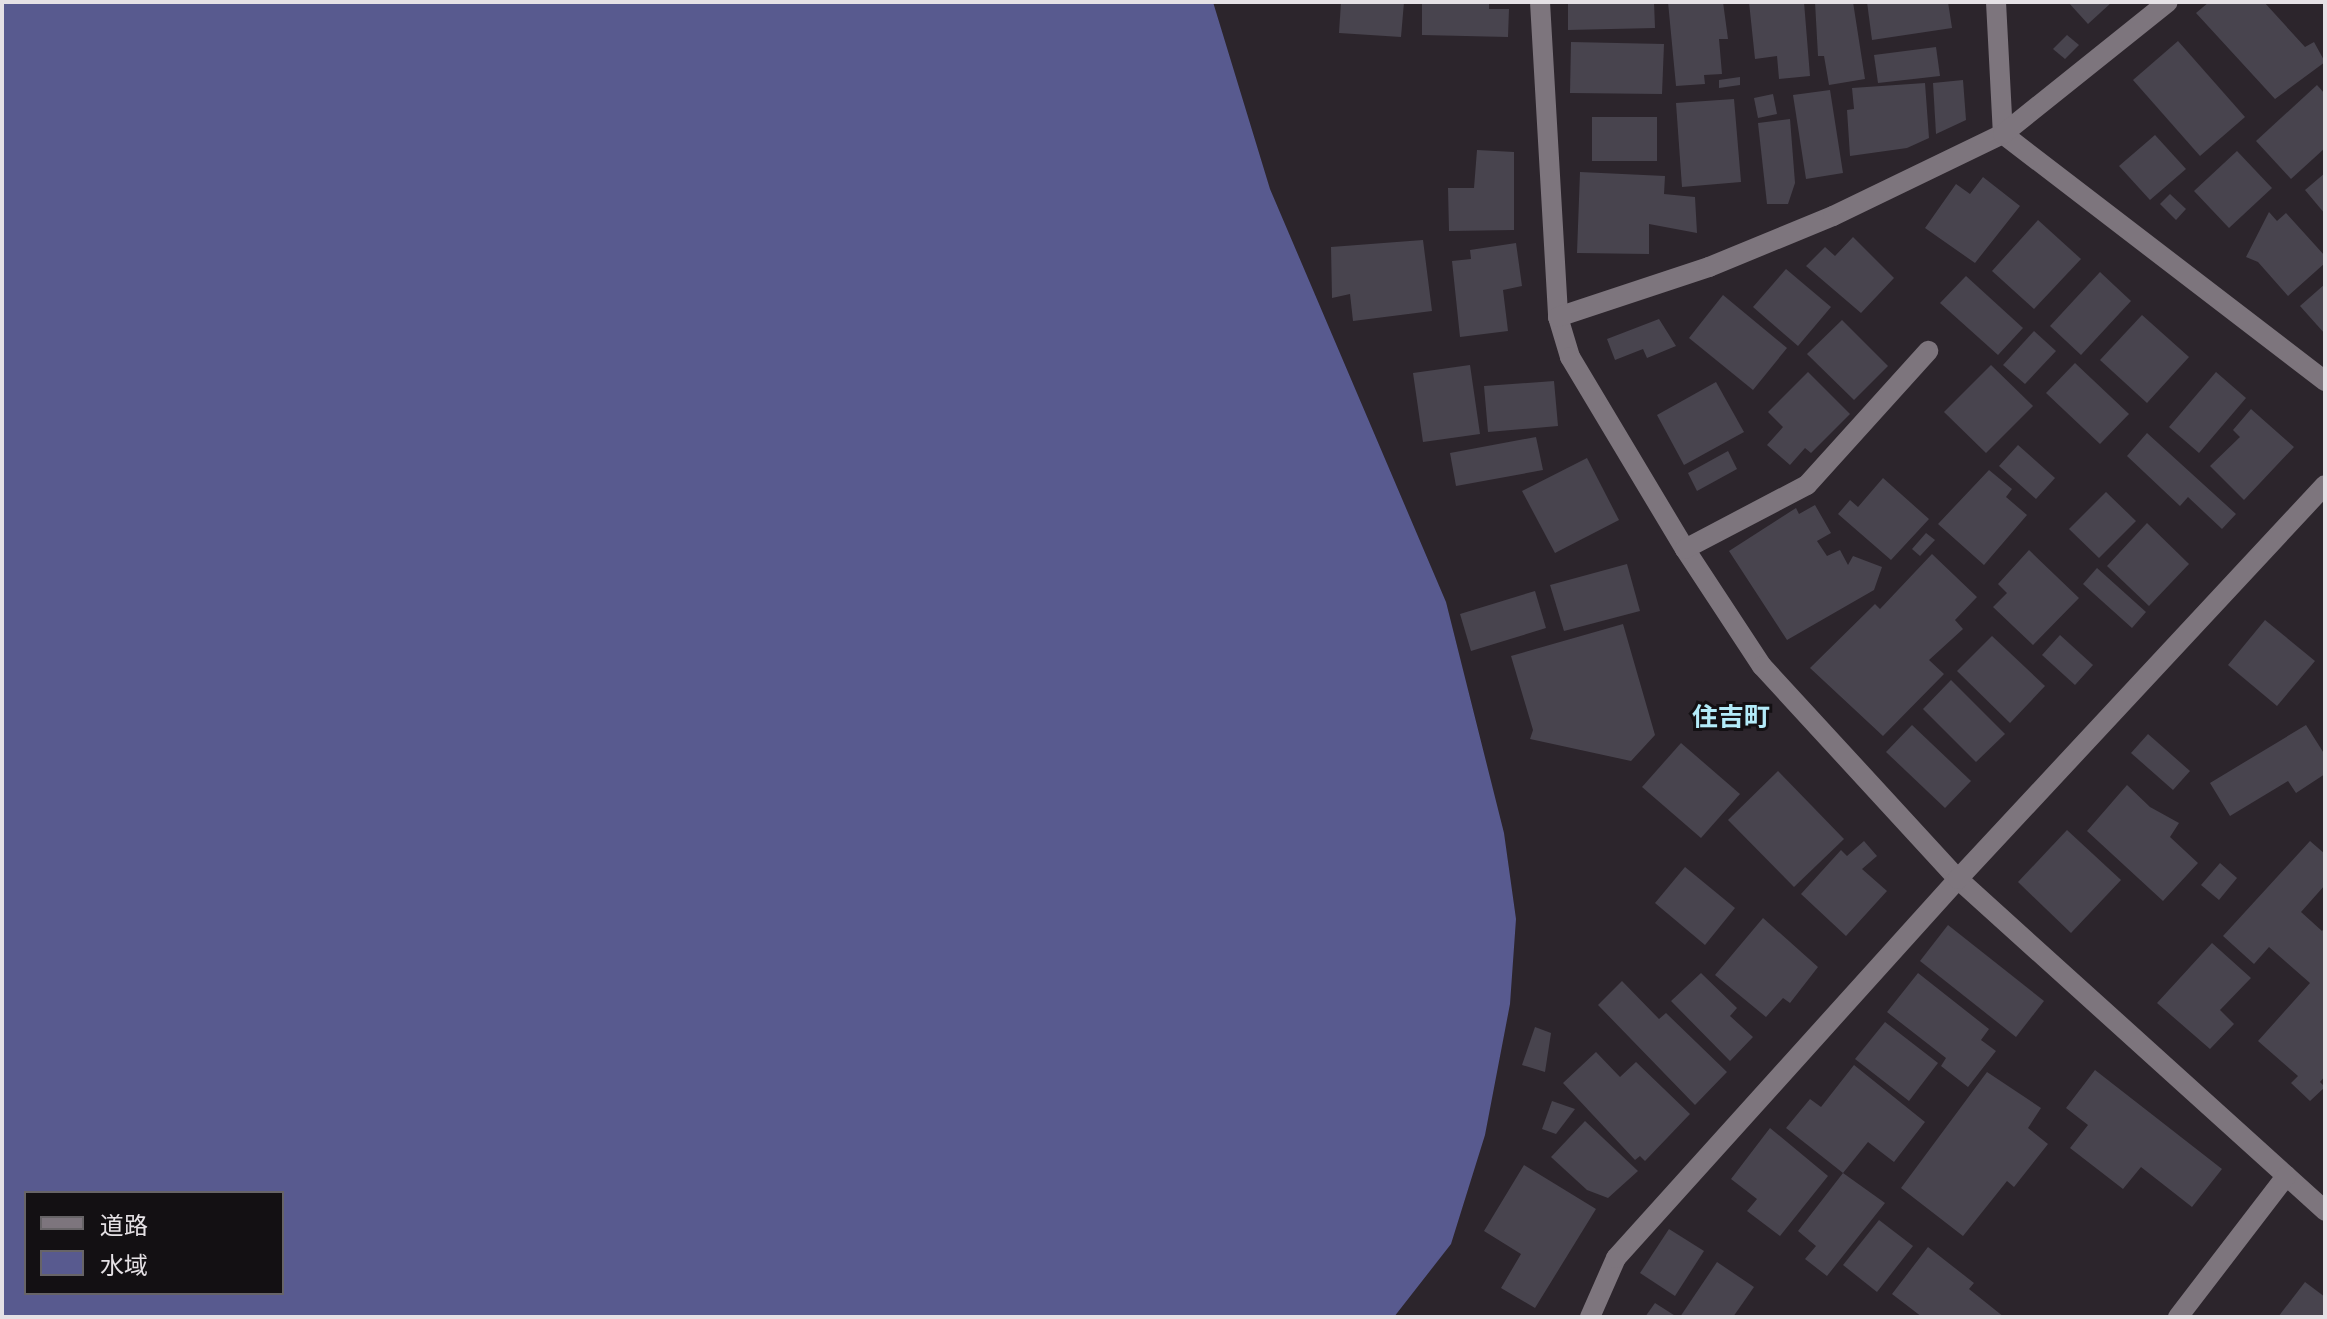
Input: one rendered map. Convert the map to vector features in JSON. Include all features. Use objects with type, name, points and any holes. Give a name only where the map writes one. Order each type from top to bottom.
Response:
[{"type":"street","points":[[1540,2],[1558,317],[1570,357],[1685,549],[1762,666],[1958,879],[2325,1211]]},
{"type":"street","points":[[1996,2],[2003,134],[2325,381]]},
{"type":"street","points":[[1558,317],[1709,267],[1833,216],[2003,134],[2168,2]]},
{"type":"street","points":[[1685,549],[1807,485],[1928,351]]},
{"type":"street","points":[[1590,1317],[1616,1258],[1958,879],[2325,485]]},
{"type":"street","points":[[2178,1317],[2286,1176]]},
{"type":"water","points":[[2,2],[1213,2],[1270,189],[1446,602],[1504,833],[1516,919],[1510,1004],[1485,1135],[1451,1244],[1394,1317],[2,1317]]},
{"type":"building","points":[[1341,2],[1404,2],[1401,37],[1339,33]]},
{"type":"building","points":[[1422,2],[1489,2],[1489,9],[1509,9],[1508,37],[1422,35]]},
{"type":"building","points":[[1568,2],[1654,2],[1655,28],[1568,30]]},
{"type":"building","points":[[1668,2],[1723,2],[1728,39],[1719,39],[1722,74],[1704,75],[1705,84],[1676,86]]},
{"type":"building","points":[[1749,2],[1804,2],[1810,76],[1779,79],[1777,56],[1755,59]]},
{"type":"building","points":[[1815,2],[1853,2],[1865,79],[1829,85],[1824,56],[1818,56]]},
{"type":"building","points":[[1867,2],[1948,2],[1952,28],[1872,40]]},
{"type":"building","points":[[2068,2],[2112,2],[2088,24]]},
{"type":"building","points":[[2209,2],[2264,2],[2305,47],[2314,42],[2325,62],[2275,99],[2196,13]]},
{"type":"building","points":[[2067,35],[2079,45],[2065,59],[2053,49]]},
{"type":"building","points":[[2178,41],[2245,117],[2200,156],[2133,80]]},
{"type":"building","points":[[1571,42],[1664,44],[1662,94],[1570,93]]},
{"type":"building","points":[[1936,47],[1940,76],[1878,83],[1874,55]]},
{"type":"building","points":[[1740,77],[1740,85],[1719,88],[1719,80]]},
{"type":"building","points":[[1963,80],[1966,120],[1936,134],[1933,83]]},
{"type":"building","points":[[1925,83],[1929,138],[1907,148],[1850,156],[1847,110],[1854,109],[1852,88]]},
{"type":"building","points":[[2317,85],[2325,94],[2325,148],[2291,179],[2256,141]]},
{"type":"building","points":[[1830,90],[1843,173],[1806,179],[1793,95]]},
{"type":"building","points":[[1773,94],[1777,114],[1758,118],[1754,98]]},
{"type":"building","points":[[1734,99],[1741,182],[1682,187],[1676,103]]},
{"type":"building","points":[[1592,117],[1657,117],[1657,161],[1592,161]]},
{"type":"building","points":[[1790,119],[1795,183],[1788,204],[1767,204],[1758,123]]},
{"type":"building","points":[[2155,135],[2186,169],[2150,200],[2119,166]]},
{"type":"building","points":[[1477,150],[1514,152],[1514,230],[1449,231],[1448,188],[1474,188]]},
{"type":"building","points":[[2237,151],[2272,188],[2229,228],[2194,191]]},
{"type":"building","points":[[1580,172],[1665,176],[1664,194],[1695,197],[1697,233],[1649,224],[1649,254],[1577,253]]},
{"type":"building","points":[[2325,173],[2325,214],[2305,190]]},
{"type":"building","points":[[1983,177],[2020,206],[1975,263],[1925,228],[1956,184],[1970,194]]},
{"type":"building","points":[[2170,194],[2186,209],[2176,220],[2160,204]]},
{"type":"building","points":[[2269,212],[2277,221],[2286,213],[2325,256],[2325,263],[2288,296],[2258,262],[2246,257]]},
{"type":"building","points":[[2038,220],[2081,259],[2034,309],[1992,271]]},
{"type":"building","points":[[1853,237],[1894,278],[1861,313],[1806,266],[1825,247],[1835,256]]},
{"type":"building","points":[[1423,240],[1432,311],[1353,321],[1350,294],[1332,298],[1331,247]]},
{"type":"building","points":[[1516,243],[1522,286],[1503,290],[1508,331],[1460,337],[1452,261],[1471,259],[1470,250]]},
{"type":"building","points":[[1786,269],[1831,307],[1798,346],[1753,307]]},
{"type":"building","points":[[2100,272],[2131,301],[2081,355],[2050,326]]},
{"type":"building","points":[[1966,276],[2023,328],[1998,355],[1940,303]]},
{"type":"building","points":[[2325,284],[2325,334],[2300,306]]},
{"type":"building","points":[[1723,295],[1787,348],[1753,390],[1689,338]]},
{"type":"building","points":[[2142,315],[2189,357],[2147,403],[2100,360]]},
{"type":"building","points":[[1659,319],[1676,346],[1647,358],[1643,349],[1615,360],[1607,339]]},
{"type":"building","points":[[1842,320],[1888,366],[1854,400],[1807,354]]},
{"type":"building","points":[[2034,331],[2056,351],[2025,384],[2003,365]]},
{"type":"building","points":[[2075,363],[2129,414],[2100,444],[2046,393]]},
{"type":"building","points":[[1470,365],[1480,434],[1423,442],[1413,373]]},
{"type":"building","points":[[1991,365],[2033,406],[1986,453],[1944,412]]},
{"type":"building","points":[[1808,372],[1850,414],[1811,453],[1805,448],[1790,465],[1767,445],[1783,427],[1768,412]]},
{"type":"building","points":[[2216,372],[2246,398],[2199,453],[2169,427]]},
{"type":"building","points":[[1554,381],[1558,426],[1488,432],[1484,386]]},
{"type":"building","points":[[1716,382],[1744,432],[1684,465],[1657,415]]},
{"type":"building","points":[[2251,409],[2294,447],[2244,500],[2210,466],[2240,437],[2233,430]]},
{"type":"building","points":[[2147,433],[2236,514],[2222,529],[2188,497],[2180,506],[2127,456]]},
{"type":"building","points":[[1536,437],[1543,470],[1456,486],[1450,453]]},
{"type":"building","points":[[2018,445],[2055,478],[2036,499],[1999,466]]},
{"type":"building","points":[[1728,451],[1737,469],[1697,491],[1688,473]]},
{"type":"building","points":[[1587,458],[1619,520],[1555,553],[1522,491]]},
{"type":"building","points":[[1989,470],[2012,489],[2006,497],[2027,515],[1984,565],[1938,524]]},
{"type":"building","points":[[1883,478],[1929,519],[1891,560],[1838,514],[1850,500],[1858,507]]},
{"type":"building","points":[[2106,492],[2136,521],[2099,558],[2069,529]]},
{"type":"building","points":[[1815,505],[1831,533],[1817,541],[1827,556],[1840,550],[1848,565],[1853,556],[1882,567],[1874,590],[1787,640],[1729,551],[1796,508],[1799,514]]},
{"type":"building","points":[[2147,523],[2189,564],[2149,606],[2107,566]]},
{"type":"building","points":[[1926,533],[1935,540],[1920,556],[1912,549]]},
{"type":"building","points":[[2029,550],[2079,598],[2033,645],[1993,607],[2007,593],[1998,584]]},
{"type":"building","points":[[1932,554],[1977,597],[1955,620],[1963,629],[1929,660],[1944,674],[1883,736],[1810,668],[1875,604],[1880,609]]},
{"type":"building","points":[[1627,564],[1640,611],[1564,631],[1550,585]]},
{"type":"building","points":[[2097,568],[2146,612],[2132,628],[2083,584]]},
{"type":"building","points":[[1535,591],[1546,628],[1471,651],[1460,614]]},
{"type":"building","points":[[2265,620],[2315,661],[2277,706],[2228,665]]},
{"type":"building","points":[[1623,624],[1655,735],[1631,761],[1530,739],[1533,730],[1511,656]]},
{"type":"building","points":[[2060,635],[2093,665],[2075,685],[2042,655]]},
{"type":"building","points":[[1992,636],[2045,686],[2010,723],[1957,671]]},
{"type":"building","points":[[1951,680],[2005,734],[1976,762],[1923,709]]},
{"type":"building","points":[[1912,725],[1971,781],[1945,808],[1886,752]]},
{"type":"building","points":[[2306,725],[2325,755],[2325,774],[2296,793],[2288,781],[2230,816],[2210,783]]},
{"type":"building","points":[[2148,734],[2190,771],[2173,790],[2131,753]]},
{"type":"building","points":[[1681,743],[1740,794],[1701,838],[1642,787]]},
{"type":"building","points":[[1778,771],[1844,839],[1794,887],[1728,820]]},
{"type":"building","points":[[2127,785],[2150,807],[2179,823],[2170,837],[2198,863],[2163,901],[2087,831]]},
{"type":"building","points":[[2067,830],[2121,880],[2071,933],[2018,882]]},
{"type":"building","points":[[1864,841],[1877,856],[1862,869],[1887,891],[1846,936],[1801,894],[1841,850],[1847,856]]},
{"type":"building","points":[[2310,841],[2325,854],[2325,885],[2301,912],[2322,931],[2325,927],[2325,1076],[2320,1082],[2325,1087],[2310,1101],[2291,1083],[2298,1076],[2258,1041],[2310,983],[2269,947],[2254,964],[2223,936]]},
{"type":"building","points":[[2220,863],[2237,878],[2219,900],[2201,885]]},
{"type":"building","points":[[1685,867],[1735,908],[1705,945],[1655,903]]},
{"type":"building","points":[[1763,918],[1818,967],[1790,1003],[1783,998],[1766,1017],[1715,975]]},
{"type":"building","points":[[1948,925],[2044,1001],[2016,1037],[1920,961]]},
{"type":"building","points":[[2212,943],[2251,978],[2220,1010],[2234,1024],[2210,1049],[2157,1003]]},
{"type":"building","points":[[1701,973],[1737,1008],[1730,1016],[1753,1037],[1730,1061],[1671,1001]]},
{"type":"building","points":[[1918,973],[1989,1029],[1981,1040],[1996,1051],[1968,1087],[1941,1066],[1946,1058],[1887,1012]]},
{"type":"building","points":[[1622,981],[1659,1019],[1666,1013],[1727,1072],[1695,1105],[1598,1005]]},
{"type":"building","points":[[1885,1022],[1938,1063],[1909,1101],[1855,1059]]},
{"type":"building","points":[[1535,1027],[1551,1033],[1545,1072],[1522,1065]]},
{"type":"building","points":[[1596,1052],[1620,1077],[1636,1062],[1690,1114],[1645,1161],[1640,1156],[1635,1160],[1563,1083]]},
{"type":"building","points":[[1854,1065],[1925,1122],[1894,1162],[1868,1142],[1843,1173],[1786,1128],[1810,1099],[1821,1107]]},
{"type":"building","points":[[2095,1070],[2222,1169],[2192,1207],[2141,1167],[2123,1189],[2070,1148],[2088,1125],[2066,1108]]},
{"type":"building","points":[[1987,1072],[2041,1108],[2028,1128],[2048,1144],[2014,1187],[2007,1181],[1963,1236],[1901,1188]]},
{"type":"building","points":[[1552,1101],[1575,1109],[1556,1134],[1542,1129]]},
{"type":"building","points":[[1585,1121],[1638,1171],[1608,1198],[1587,1190],[1551,1157]]},
{"type":"building","points":[[1770,1128],[1828,1176],[1780,1236],[1747,1211],[1757,1199],[1731,1179]]},
{"type":"building","points":[[1524,1165],[1596,1209],[1535,1308],[1501,1288],[1521,1254],[1484,1231]]},
{"type":"building","points":[[1843,1173],[1885,1203],[1827,1276],[1805,1259],[1816,1246],[1798,1231]]},
{"type":"building","points":[[1879,1220],[1913,1246],[1877,1292],[1843,1265]]},
{"type":"building","points":[[1669,1229],[1704,1251],[1675,1296],[1640,1273]]},
{"type":"building","points":[[1928,1247],[1974,1283],[1969,1289],[2004,1317],[1922,1317],[1892,1294]]},
{"type":"building","points":[[1717,1262],[1754,1287],[1733,1317],[1680,1317]]},
{"type":"building","points":[[2305,1282],[2325,1297],[2325,1317],[2278,1317]]},
{"type":"building","points":[[1655,1303],[1677,1317],[1645,1317]]},
{"type":"district","name":"住吉町","points":[[1731,717]]}]
